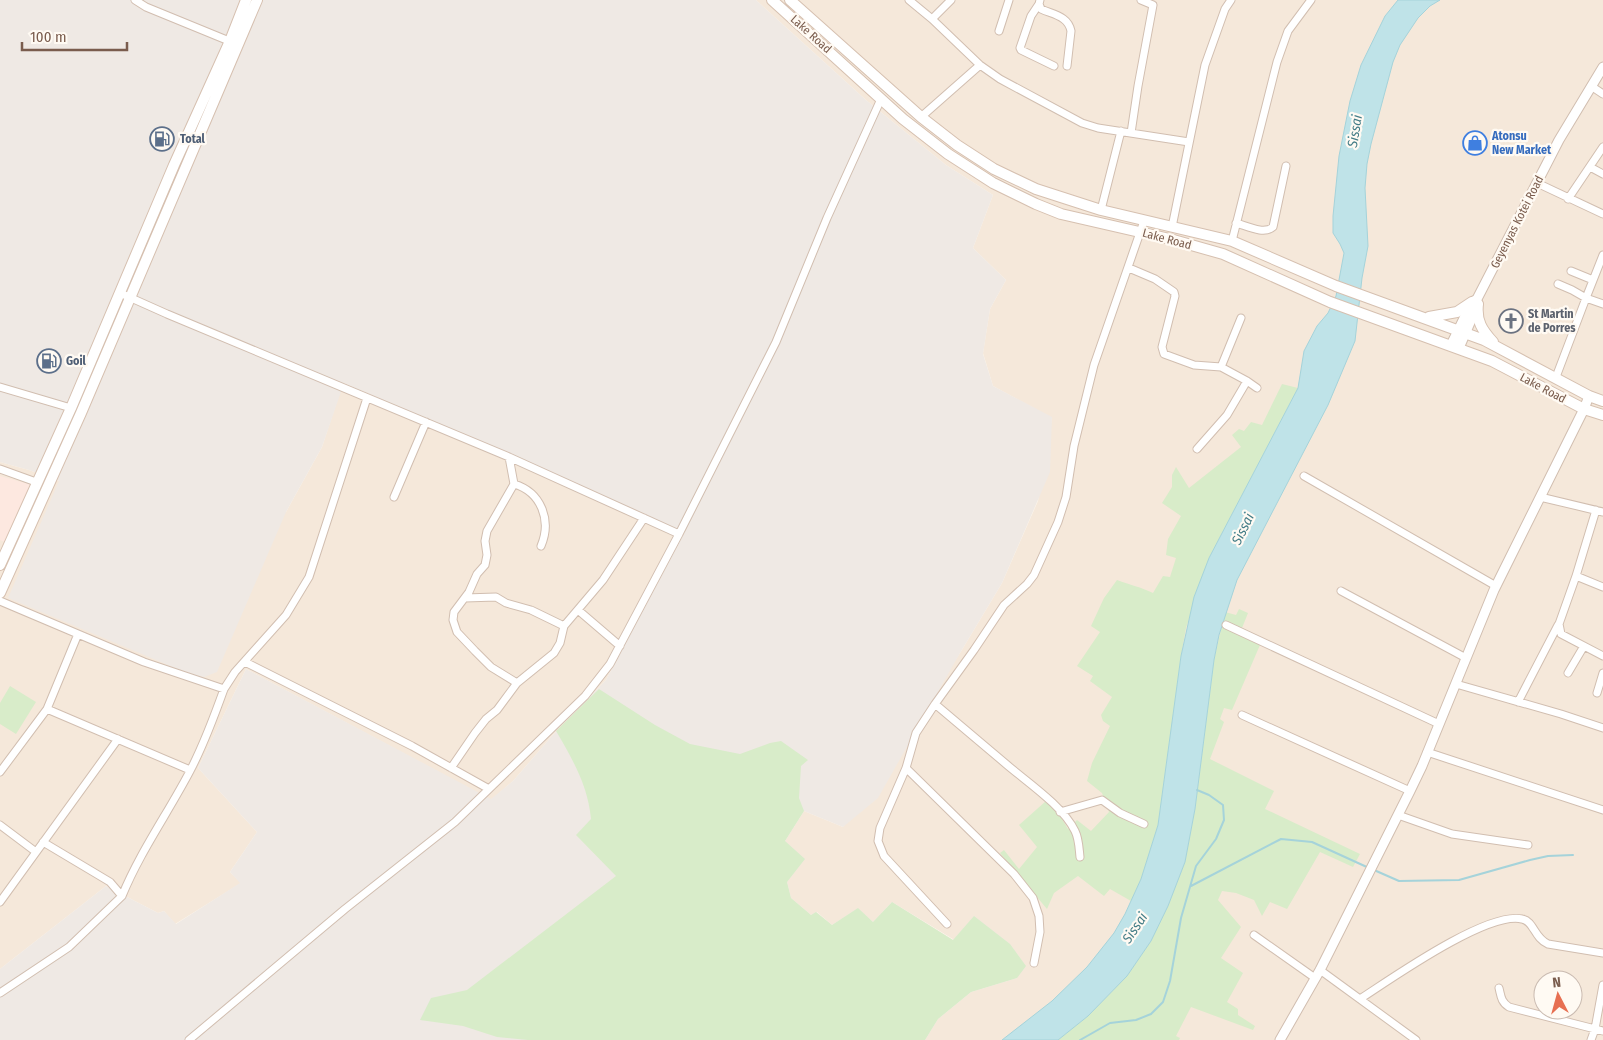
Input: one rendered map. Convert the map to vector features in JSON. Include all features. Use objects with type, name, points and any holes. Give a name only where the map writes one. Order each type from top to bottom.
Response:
[{"type":"main road","points":[[235,43],[246,0]]},
{"type":"main road","points":[[0,594],[81,413],[174,165],[257,0]]},
{"type":"main road","name":"Lake Road","points":[[772,0],[881,99],[948,154],[993,183],[1061,214],[1141,232],[1223,254],[1330,302],[1492,361],[1584,410],[1603,415]]},
{"type":"main road","name":"Lake Road","points":[[790,0],[921,117],[957,145],[994,169],[1036,189],[1101,210],[1232,241],[1336,286],[1462,330],[1498,346],[1589,396],[1603,401]]},
{"type":"main road","points":[[0,565],[70,408],[125,295]]},
{"type":"main road","points":[[1427,318],[1457,312],[1476,302],[1479,324],[1498,346]]},
{"type":"street","points":[[135,0],[146,7],[235,43]]},
{"type":"street","points":[[909,0],[932,19],[980,65],[1000,79],[1082,123],[1098,128],[1189,142]]},
{"type":"street","points":[[932,19],[951,0]]},
{"type":"street","points":[[999,31],[1008,0]]},
{"type":"street","points":[[1131,133],[1154,2],[1141,0]]},
{"type":"street","points":[[1172,227],[1205,65],[1225,9],[1231,0]]},
{"type":"street","points":[[1232,241],[1277,62],[1288,31],[1311,0]]},
{"type":"street","points":[[1039,2],[1031,16],[1020,48],[1054,66]]},
{"type":"street","points":[[1039,2],[1041,9],[1063,18],[1070,26],[1067,66]]},
{"type":"street","points":[[921,117],[980,65]]},
{"type":"street","name":"Geyenyas Kotei Road","points":[[1455,346],[1559,140],[1603,67]]},
{"type":"street","points":[[1591,86],[1603,94]]},
{"type":"street","points":[[189,1040],[345,909],[455,822],[585,696],[610,664],[679,534],[776,342],[827,218],[881,99]]},
{"type":"street","points":[[1101,210],[1121,131]]},
{"type":"street","points":[[1568,199],[1603,147]]},
{"type":"street","points":[[1236,223],[1270,231],[1273,227],[1286,166]]},
{"type":"street","points":[[1590,167],[1603,174]]},
{"type":"street","points":[[1537,183],[1603,214]]},
{"type":"street","points":[[947,924],[884,856],[878,841],[880,828],[906,768],[916,733],[1004,605],[1034,575],[1058,522],[1066,497],[1074,446],[1094,365],[1144,221]]},
{"type":"street","points":[[1556,377],[1603,255]]},
{"type":"street","points":[[1129,268],[1155,279],[1171,288],[1174,292],[1175,296],[1162,347],[1164,354],[1194,364],[1221,367],[1248,381],[1257,388]]},
{"type":"street","points":[[1571,271],[1593,280]]},
{"type":"street","points":[[1558,284],[1603,304]]},
{"type":"street","points":[[125,295],[509,457],[679,534]]},
{"type":"street","points":[[1221,367],[1241,318]]},
{"type":"street","points":[[1197,449],[1227,415],[1248,381]]},
{"type":"street","points":[[0,386],[70,408]]},
{"type":"street","points":[[1280,1040],[1317,974],[1410,791],[1496,586],[1584,410],[1589,396]]},
{"type":"street","points":[[0,993],[69,947],[122,896],[131,874],[190,770],[213,720],[224,689],[235,672],[286,614],[309,577],[367,398]]},
{"type":"street","points":[[394,497],[426,422]]},
{"type":"street","points":[[509,457],[514,484],[487,531],[485,565],[477,574],[465,598],[454,612],[453,620],[457,632],[491,667],[517,683]]},
{"type":"street","points":[[0,469],[36,482]]},
{"type":"street","points":[[1304,476],[1496,586]]},
{"type":"street","points":[[514,484],[529,491],[544,512],[545,535],[541,546]]},
{"type":"street","points":[[1518,702],[1559,624],[1600,511],[1540,497]]},
{"type":"street","points":[[451,768],[475,733],[498,710],[517,683],[554,653],[560,643],[564,626],[608,572],[644,518]]},
{"type":"street","points":[[1576,576],[1603,586]]},
{"type":"street","points":[[1340,591],[1466,658]]},
{"type":"street","points":[[465,598],[496,597],[506,603],[531,610],[564,626]]},
{"type":"street","points":[[0,600],[144,662],[224,689]]},
{"type":"street","points":[[578,610],[620,646]]},
{"type":"street","points":[[1559,624],[1561,634],[1603,656]]},
{"type":"street","points":[[1226,625],[1439,724]]},
{"type":"street","points":[[0,772],[47,709],[78,634]]},
{"type":"street","points":[[1568,673],[1584,646]]},
{"type":"street","points":[[245,662],[412,746],[489,789]]},
{"type":"street","points":[[1597,693],[1603,673]]},
{"type":"street","points":[[1456,684],[1603,728]]},
{"type":"street","points":[[935,704],[1027,781],[1060,812],[1075,830],[1080,857]]},
{"type":"street","points":[[47,709],[190,770]]},
{"type":"street","points":[[1242,715],[1410,791]]},
{"type":"street","points":[[0,902],[118,739]]},
{"type":"street","points":[[1427,752],[1603,810]]},
{"type":"street","points":[[906,768],[1014,874],[1033,898],[1039,916],[1040,932],[1034,963]]},
{"type":"street","points":[[1060,812],[1102,800],[1120,813],[1144,824]]},
{"type":"street","points":[[1398,815],[1452,834],[1528,845]]},
{"type":"street","points":[[0,825],[36,852]]},
{"type":"street","points":[[43,842],[110,882],[122,896]]},
{"type":"street","points":[[1360,999],[1429,955],[1472,931],[1502,920],[1523,919],[1530,923],[1540,940],[1548,944],[1603,953]]},
{"type":"street","points":[[1254,935],[1360,999],[1416,1040]]},
{"type":"street","points":[[1591,1040],[1595,1029],[1603,985]]},
{"type":"street","points":[[1499,988],[1504,1004],[1509,1007],[1603,1031]]},
{"type":"shaded area","points":[[0,0],[756,0],[866,100],[946,165],[993,195],[973,248],[1006,280],[990,309],[983,354],[993,386],[1052,417],[1050,472],[1002,583],[878,798],[843,827],[804,811],[785,841],[805,859],[787,882],[791,898],[811,915],[816,912],[832,925],[858,908],[873,922],[892,902],[953,940],[974,916],[1010,944],[1026,966],[1017,978],[971,992],[938,1019],[925,1040],[0,1040],[0,969],[106,886],[158,913],[164,911],[176,924],[240,883],[230,872],[257,832],[198,768],[246,669],[491,799],[513,781],[552,736],[606,680],[685,532],[344,383],[322,447],[286,512],[217,672],[204,677],[187,673],[8,598],[59,481],[0,462]]},
{"type":"shaded area","points":[[756,0],[1603,0],[1603,1040],[925,1040],[938,1019],[971,992],[1017,978],[892,902],[873,922],[858,909],[832,925],[817,912],[811,915],[791,898],[787,882],[785,841],[804,811],[843,827],[960,653],[1002,583],[1038,501],[1052,418],[993,386],[983,353],[990,309],[1006,280],[973,248],[993,195],[946,165],[866,100]]},
{"type":"shaded area","points":[[343,383],[685,531],[606,680],[552,736],[513,781],[491,800],[246,669],[198,768],[257,832],[230,872],[241,883],[175,924],[164,911],[158,913],[106,886],[0,969],[0,462],[59,481],[286,512],[322,447]]},
{"type":"shaded area","points":[[0,476],[32,485],[5,542],[0,540]]},
{"type":"green space","points":[[1282,384],[1298,388],[1209,558],[1186,628],[1158,825],[1141,879],[1131,901],[1110,889],[1104,896],[1078,876],[1054,893],[1047,909],[1000,853],[1004,850],[1019,869],[1037,847],[1019,825],[1046,801],[1059,814],[1068,829],[1077,820],[1091,831],[1109,812],[1102,793],[1087,781],[1092,763],[1110,726],[1103,721],[1101,715],[1112,697],[1090,681],[1093,676],[1077,666],[1100,632],[1091,626],[1104,598],[1117,580],[1153,593],[1163,576],[1170,577],[1176,558],[1166,555],[1168,539],[1181,516],[1162,503],[1172,487],[1172,475],[1176,467],[1189,488],[1241,447],[1232,435],[1239,429],[1244,431],[1251,422],[1262,425]]},
{"type":"green space","points":[[1239,609],[1248,613],[1242,628],[1263,638],[1232,710],[1224,708],[1220,719],[1224,722],[1210,759],[1274,791],[1265,809],[1360,854],[1353,867],[1320,852],[1287,909],[1270,902],[1262,916],[1254,900],[1236,893],[1222,891],[1218,900],[1241,927],[1221,958],[1243,973],[1227,1002],[1238,1009],[1238,1015],[1255,1026],[1253,1030],[1191,1007],[1176,1036],[1180,1038],[1179,1040],[1058,1040],[1088,1016],[1127,976],[1151,941],[1168,906],[1185,862],[1195,809],[1214,660],[1225,612],[1236,615]]},
{"type":"green space","points":[[10,686],[36,702],[16,734],[0,724],[0,703]]},
{"type":"green space","points":[[599,689],[655,725],[690,744],[740,754],[781,741],[808,760],[801,766],[799,798],[804,811],[785,841],[805,859],[787,882],[791,898],[811,915],[816,912],[832,925],[858,908],[873,922],[892,902],[953,940],[974,916],[1010,944],[1026,966],[1017,978],[971,992],[938,1019],[925,1040],[528,1040],[497,1037],[463,1026],[420,1020],[431,998],[467,990],[616,876],[576,835],[591,819],[587,795],[579,774],[556,731]]},
{"type":"water","name":"Sissai","points":[[1398,0],[1440,0],[1430,6],[1418,18],[1400,45],[1393,62],[1371,144],[1365,188],[1368,246],[1362,278],[1355,341],[1328,405],[1237,580],[1219,635],[1214,660],[1195,809],[1185,862],[1168,906],[1151,941],[1127,976],[1088,1016],[1058,1040],[1002,1040],[1052,1001],[1087,967],[1114,933],[1141,879],[1158,825],[1181,656],[1194,597],[1209,558],[1298,388],[1304,351],[1317,326],[1328,313],[1336,296],[1344,253],[1333,233],[1333,216],[1339,156],[1350,101],[1361,65],[1385,16]]},
{"type":"waterway","points":[[1080,1040],[1110,1023],[1136,1020],[1151,1014],[1163,1002],[1170,981],[1181,918],[1196,866],[1216,839],[1224,820],[1223,805],[1209,795],[1197,790]]},
{"type":"waterway","points":[[1191,886],[1281,839],[1312,842],[1369,868]]},
{"type":"waterway","points":[[1374,870],[1399,881],[1459,880],[1548,856],[1573,855]]},
{"type":"place","name":"Total","points":[[162,139]]},
{"type":"place","name":"Atonsu New Market","points":[[1475,143]]},
{"type":"place","name":"St Martin de Porres","points":[[1511,321]]},
{"type":"place","name":"Goil","points":[[49,361]]}]
